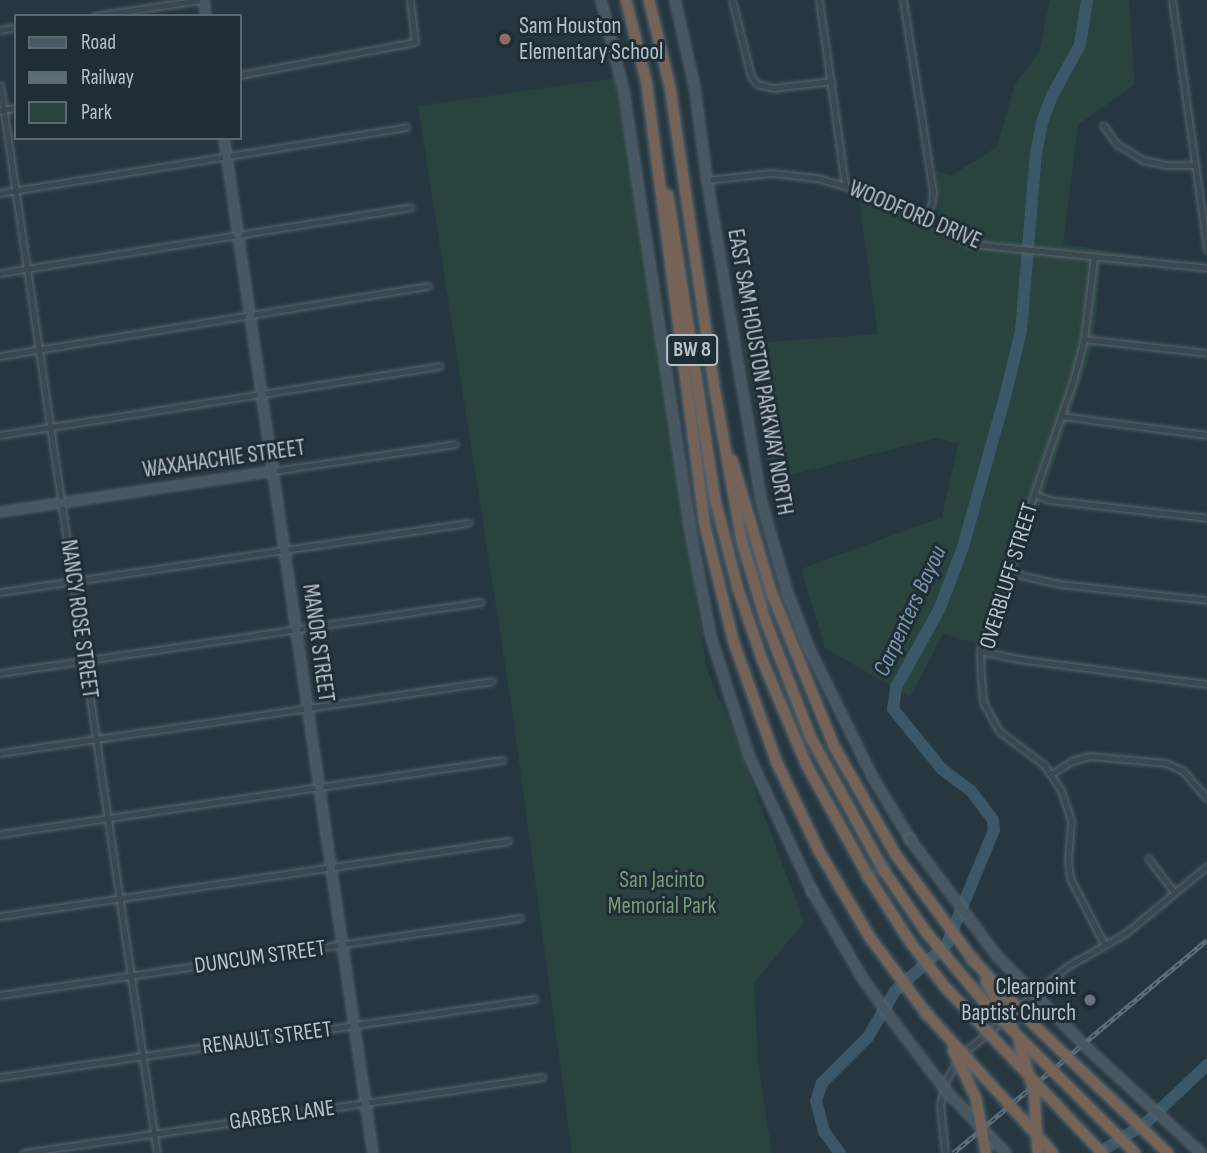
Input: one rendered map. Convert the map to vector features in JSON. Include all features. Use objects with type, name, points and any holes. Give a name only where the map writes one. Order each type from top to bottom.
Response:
[{"type":"highway","name":"BW 8","points":[[626,0],[646,79],[667,189],[715,499],[730,560],[755,641],[787,721],[806,764],[868,877],[903,932],[946,988],[1102,1153]]},
{"type":"highway","name":"EAST SAM HOUSTON PARKWAY NORTH","points":[[649,0],[670,87],[715,391],[742,542],[766,622],[811,738],[854,821],[926,932],[970,986],[1135,1153]]},
{"type":"highway","points":[[646,79],[704,522],[731,633],[767,739],[792,798],[842,893],[886,961],[956,1055],[970,1080],[980,1111],[986,1153]]},
{"type":"highway","points":[[715,391],[741,494],[772,594],[823,723],[846,769],[896,855],[973,960],[1004,1010],[1025,1059],[1036,1105],[1038,1153]]},
{"type":"highway","points":[[973,960],[1035,1026],[1168,1153]]},
{"type":"highway","points":[[926,1013],[1053,1153]]},
{"type":"main road","name":"BW 8","points":[[601,0],[624,92],[688,523],[711,637],[749,756],[812,891],[861,976],[947,1092],[1006,1153]]},
{"type":"main road","name":"EAST SAM HOUSTON PARKWAY NORTH","points":[[675,0],[695,89],[707,180],[762,504],[788,594],[836,704],[872,776],[910,839],[1005,965],[1123,1082],[1201,1153]]},
{"type":"main road","name":"MANOR STREET","points":[[224,140],[373,1153]]},
{"type":"main road","name":"WAXAHACHIE STREET","points":[[0,512],[273,471]]},
{"type":"street","points":[[108,14],[202,0]]},
{"type":"street","points":[[242,75],[415,42],[410,0]]},
{"type":"street","points":[[732,0],[751,76],[757,84],[773,88],[832,81]]},
{"type":"street","points":[[819,0],[845,184]]},
{"type":"street","points":[[903,0],[933,192],[932,203],[923,220]]},
{"type":"street","points":[[1172,0],[1207,250]]},
{"type":"street","name":"NANCY ROSE STREET","points":[[0,85],[1,110],[16,191],[49,429],[63,502],[95,739],[110,818],[157,1153]]},
{"type":"street","points":[[1103,125],[1116,144],[1143,160],[1167,165],[1195,165]]},
{"type":"street","points":[[0,193],[407,127]]},
{"type":"street","name":"WOODFORD DRIVE","points":[[707,180],[771,173],[845,184],[972,244],[1207,268]]},
{"type":"street","points":[[0,273],[239,237],[411,207]]},
{"type":"street","name":"OVERBLUFF STREET","points":[[1094,257],[1083,339],[1061,416],[980,650],[983,702],[1004,736],[1051,774],[1071,821],[1068,861],[1070,878],[1104,944]]},
{"type":"street","points":[[0,356],[428,286]]},
{"type":"street","points":[[1083,339],[1207,353]]},
{"type":"street","points":[[0,435],[440,366]]},
{"type":"street","points":[[1061,416],[1207,435]]},
{"type":"street","name":"WAXAHACHIE STREET","points":[[273,471],[454,444]]},
{"type":"street","points":[[1034,494],[1050,500],[1207,518]]},
{"type":"street","points":[[0,592],[469,523]]},
{"type":"street","points":[[1007,572],[1059,584],[1207,600]]},
{"type":"street","points":[[0,673],[481,602]]},
{"type":"street","points":[[980,650],[1019,659],[1207,684]]},
{"type":"street","points":[[0,753],[492,681]]},
{"type":"street","points":[[1051,774],[1072,761],[1090,756],[1166,763],[1188,775],[1207,799]]},
{"type":"street","points":[[0,834],[503,760]]},
{"type":"street","points":[[0,916],[509,841]]},
{"type":"street","points":[[1148,858],[1174,892]]},
{"type":"street","points":[[945,1153],[940,1105],[946,1080],[961,1055],[1068,966],[1126,933],[1207,866]]},
{"type":"street","name":"DUNCUM STREET","points":[[0,995],[520,918]]},
{"type":"street","name":"RENAULT STREET","points":[[0,1077],[534,999]]},
{"type":"street","name":"GARBER LANE","points":[[23,1153],[542,1077]]},
{"type":"green space","points":[[1050,0],[1129,0],[1135,84],[1078,125],[1063,244],[1142,256],[1141,268],[1101,265],[1093,346],[1008,601],[988,647],[943,634],[910,697],[825,648],[801,569],[942,517],[958,444],[937,438],[771,480],[743,344],[878,334],[856,179],[937,216],[940,199],[937,171],[952,175],[997,147],[1015,84],[1039,53]]},
{"type":"green space","name":"San Jacinto Memorial Park","points":[[615,78],[643,234],[707,670],[804,922],[754,983],[758,1064],[772,1153],[572,1153],[511,702],[418,106]]},
{"type":"waterway","name":"Carpenters Bayou","points":[[840,1153],[824,1132],[816,1101],[822,1083],[868,1037],[895,991],[947,944],[994,830],[993,820],[971,791],[941,768],[893,709],[896,687],[939,610],[963,547],[1005,397],[1021,331],[1036,154],[1042,122],[1053,94],[1080,45],[1087,0]]},
{"type":"waterway","name":"Carpenters Bayou","points":[[1099,1153],[1147,1122],[1207,1065]]},
{"type":"railway","points":[[953,1153],[1207,940]]},
{"type":"place","name":"Sam Houston Elementary School","points":[[505,39]]},
{"type":"place","name":"Clearpoint Baptist Church","points":[[1090,1000]]}]
